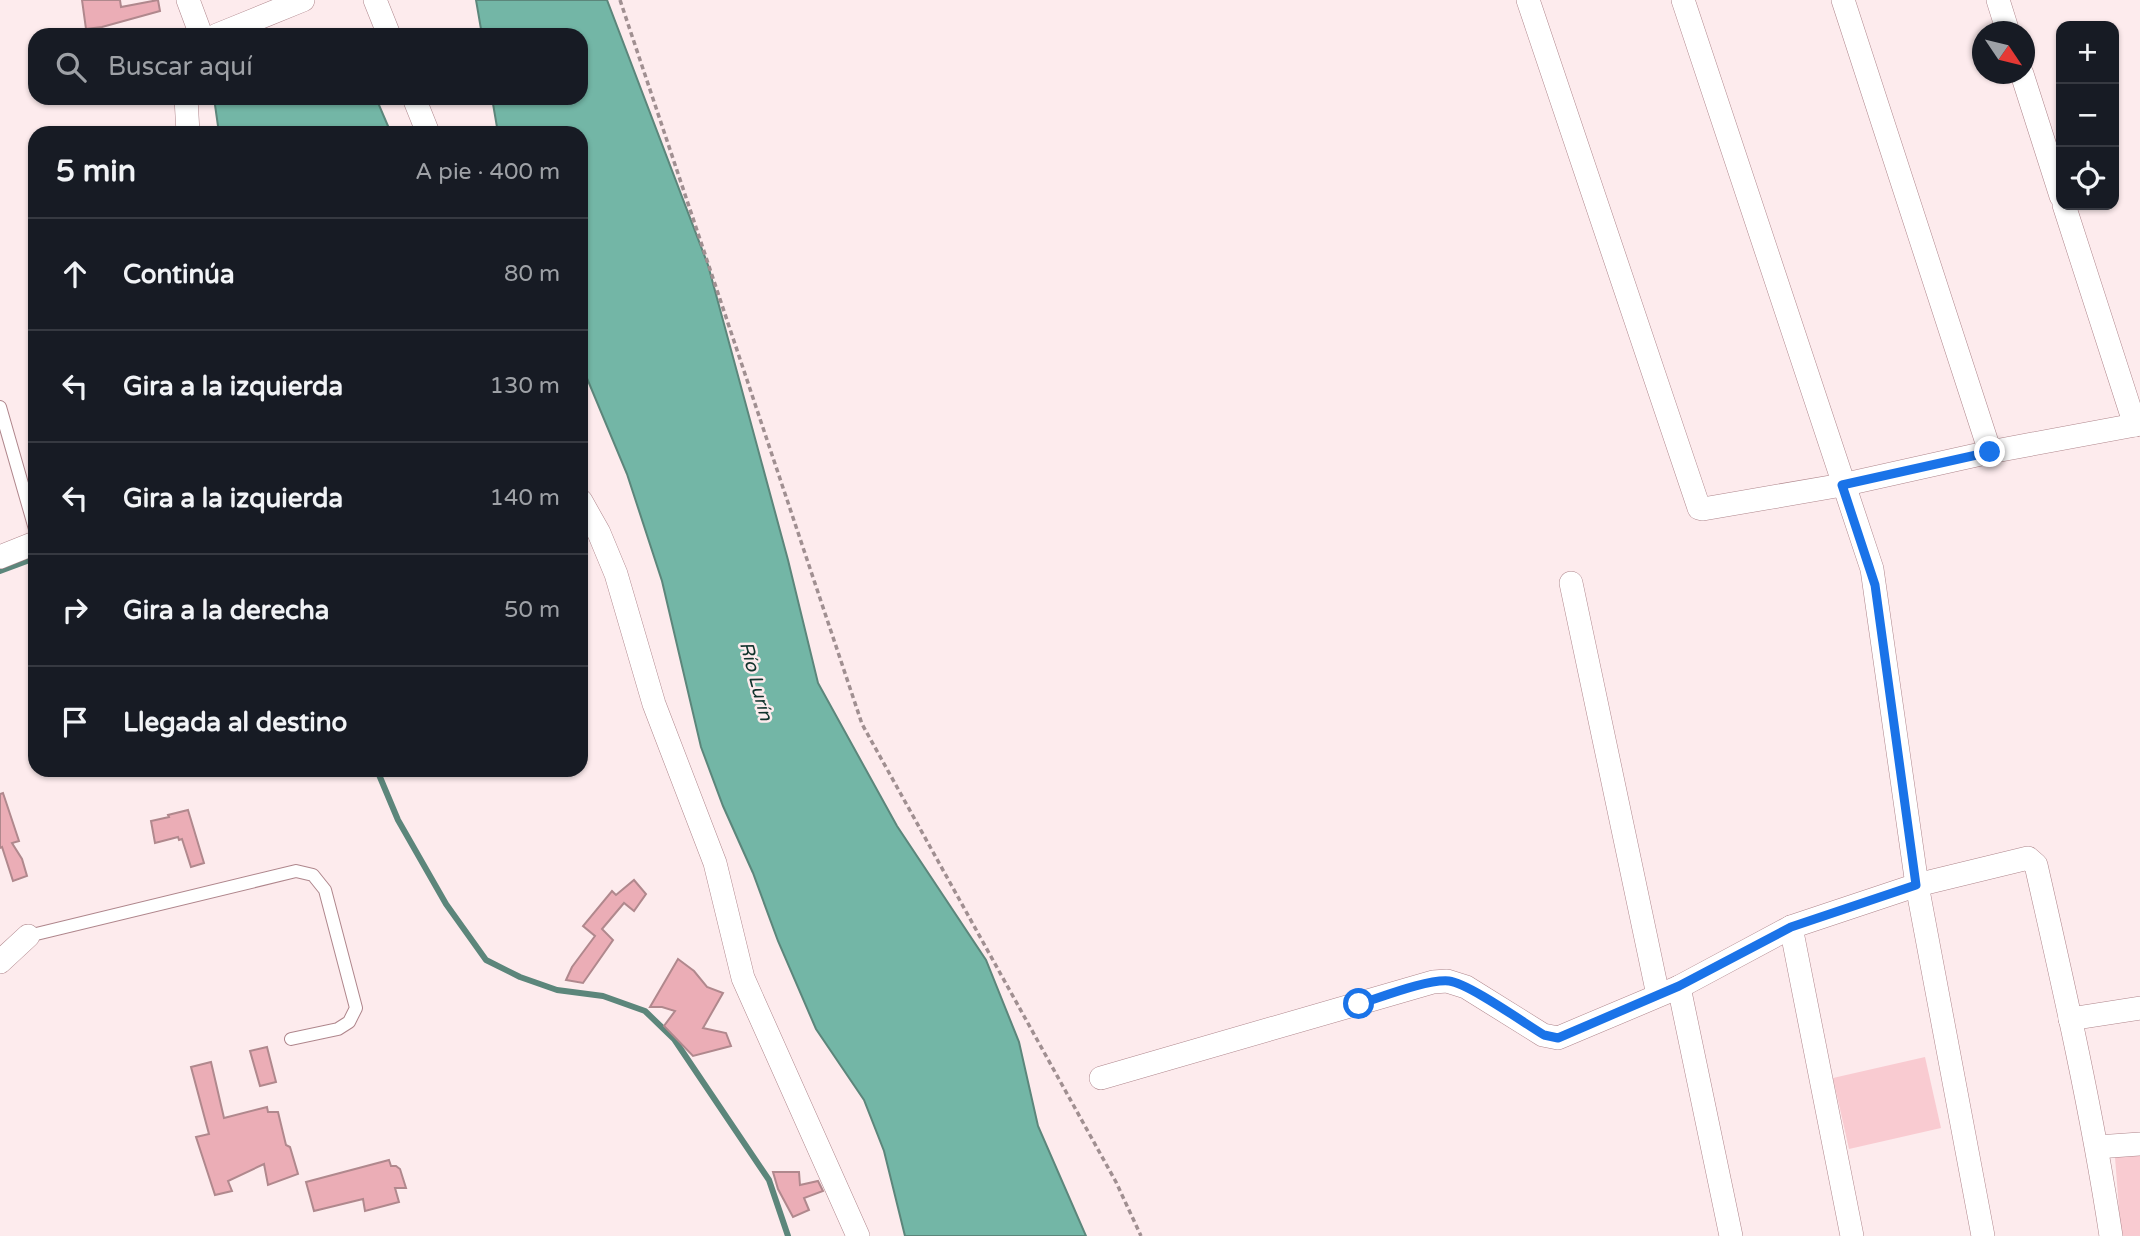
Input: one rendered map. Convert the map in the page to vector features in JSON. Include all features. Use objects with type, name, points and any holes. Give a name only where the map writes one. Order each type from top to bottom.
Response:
[{"type":"street","points":[[188,0],[198,28]]},
{"type":"street","points":[[234,28],[303,0]]},
{"type":"street","points":[[375,0],[386,28]]},
{"type":"street","points":[[1528,0],[1696,505],[1703,509],[1842,485],[1990,452],[2138,424],[2066,210]]},
{"type":"street","points":[[1683,0],[1875,585],[1916,885],[1983,1236]]},
{"type":"street","points":[[1843,0],[1990,452]]},
{"type":"street","points":[[1998,0],[2005,21]]},
{"type":"street","points":[[2024,84],[2056,181]]},
{"type":"street","points":[[186,105],[188,126]]},
{"type":"street","points":[[417,105],[425,126]]},
{"type":"street","points":[[588,515],[616,574],[654,704],[715,863],[743,978],[858,1236]]},
{"type":"street","points":[[0,557],[28,547]]},
{"type":"street","points":[[1571,583],[1731,1236]]},
{"type":"street","points":[[1101,1078],[1433,982],[1447,981],[1466,987],[1552,1038],[1558,1038],[1669,990],[1791,927],[1916,885],[2024,858],[2032,859],[2036,865],[2097,1147],[2111,1236]]},
{"type":"street","points":[[1791,927],[1852,1236]]},
{"type":"street","points":[[0,962],[28,936]]},
{"type":"street","points":[[2070,1019],[2140,1008]]},
{"type":"street","points":[[2097,1147],[2140,1144]]},
{"type":"lane","points":[[0,407],[28,505]]},
{"type":"lane","points":[[28,936],[296,871],[313,875],[325,890],[356,1008],[349,1022],[338,1029],[291,1039]]},
{"type":"path","points":[[620,0],[862,724],[1116,1182],[1141,1236]]},
{"type":"shaded area","points":[[1925,1057],[1941,1128],[1849,1149],[1833,1078]]},
{"type":"shaded area","points":[[2140,1155],[2140,1236],[2121,1236],[2115,1157]]},
{"type":"water","name":"Río Lurín","points":[[476,0],[607,0],[708,265],[788,560],[818,683],[897,826],[986,960],[1019,1042],[1038,1126],[1086,1236],[905,1236],[884,1151],[864,1100],[816,1029],[701,747],[662,581],[627,474],[588,381],[588,126],[497,126],[493,105],[588,105],[588,28],[481,28]]},
{"type":"water","points":[[215,105],[379,105],[388,126],[218,126]]},
{"type":"building","points":[[82,0],[120,0],[121,7],[158,0],[160,11],[102,27],[86,28]]},
{"type":"building","points":[[3,793],[19,841],[12,843],[22,859],[27,876],[13,881],[2,847],[0,848],[0,794]]},
{"type":"building","points":[[188,810],[204,863],[191,867],[182,839],[179,840],[178,837],[155,843],[151,821]]},
{"type":"building","points":[[634,880],[646,894],[634,911],[624,903],[602,929],[613,940],[583,983],[566,980],[572,967],[595,936],[583,926],[612,891],[616,895]]},
{"type":"building","points":[[678,959],[694,971],[707,987],[723,993],[703,1028],[726,1033],[731,1046],[693,1056],[664,1026],[675,1011],[650,1007]]},
{"type":"building","points":[[267,1047],[276,1082],[260,1086],[250,1051]]},
{"type":"building","points":[[211,1062],[224,1118],[267,1107],[268,1112],[278,1112],[286,1145],[290,1147],[298,1174],[268,1185],[264,1164],[228,1181],[232,1191],[215,1195],[196,1137],[209,1134],[191,1067]]},
{"type":"building","points":[[389,1160],[391,1166],[400,1169],[406,1188],[395,1188],[399,1202],[365,1211],[363,1199],[314,1211],[306,1182]]},
{"type":"building","points":[[773,1172],[799,1172],[800,1185],[818,1181],[823,1191],[804,1198],[809,1210],[793,1217],[778,1189]]},
{"type":"waterway","points":[[0,571],[28,561]]},
{"type":"waterway","points":[[380,777],[398,820],[446,904],[486,960],[520,977],[557,990],[603,996],[645,1011],[674,1039],[769,1180],[788,1236]]},
{"type":"route","points":[[1359,1004],[1433,982],[1456,982],[1544,1035],[1558,1038],[1679,986],[1791,927],[1916,885],[1875,585],[1842,485],[1990,452]]}]
